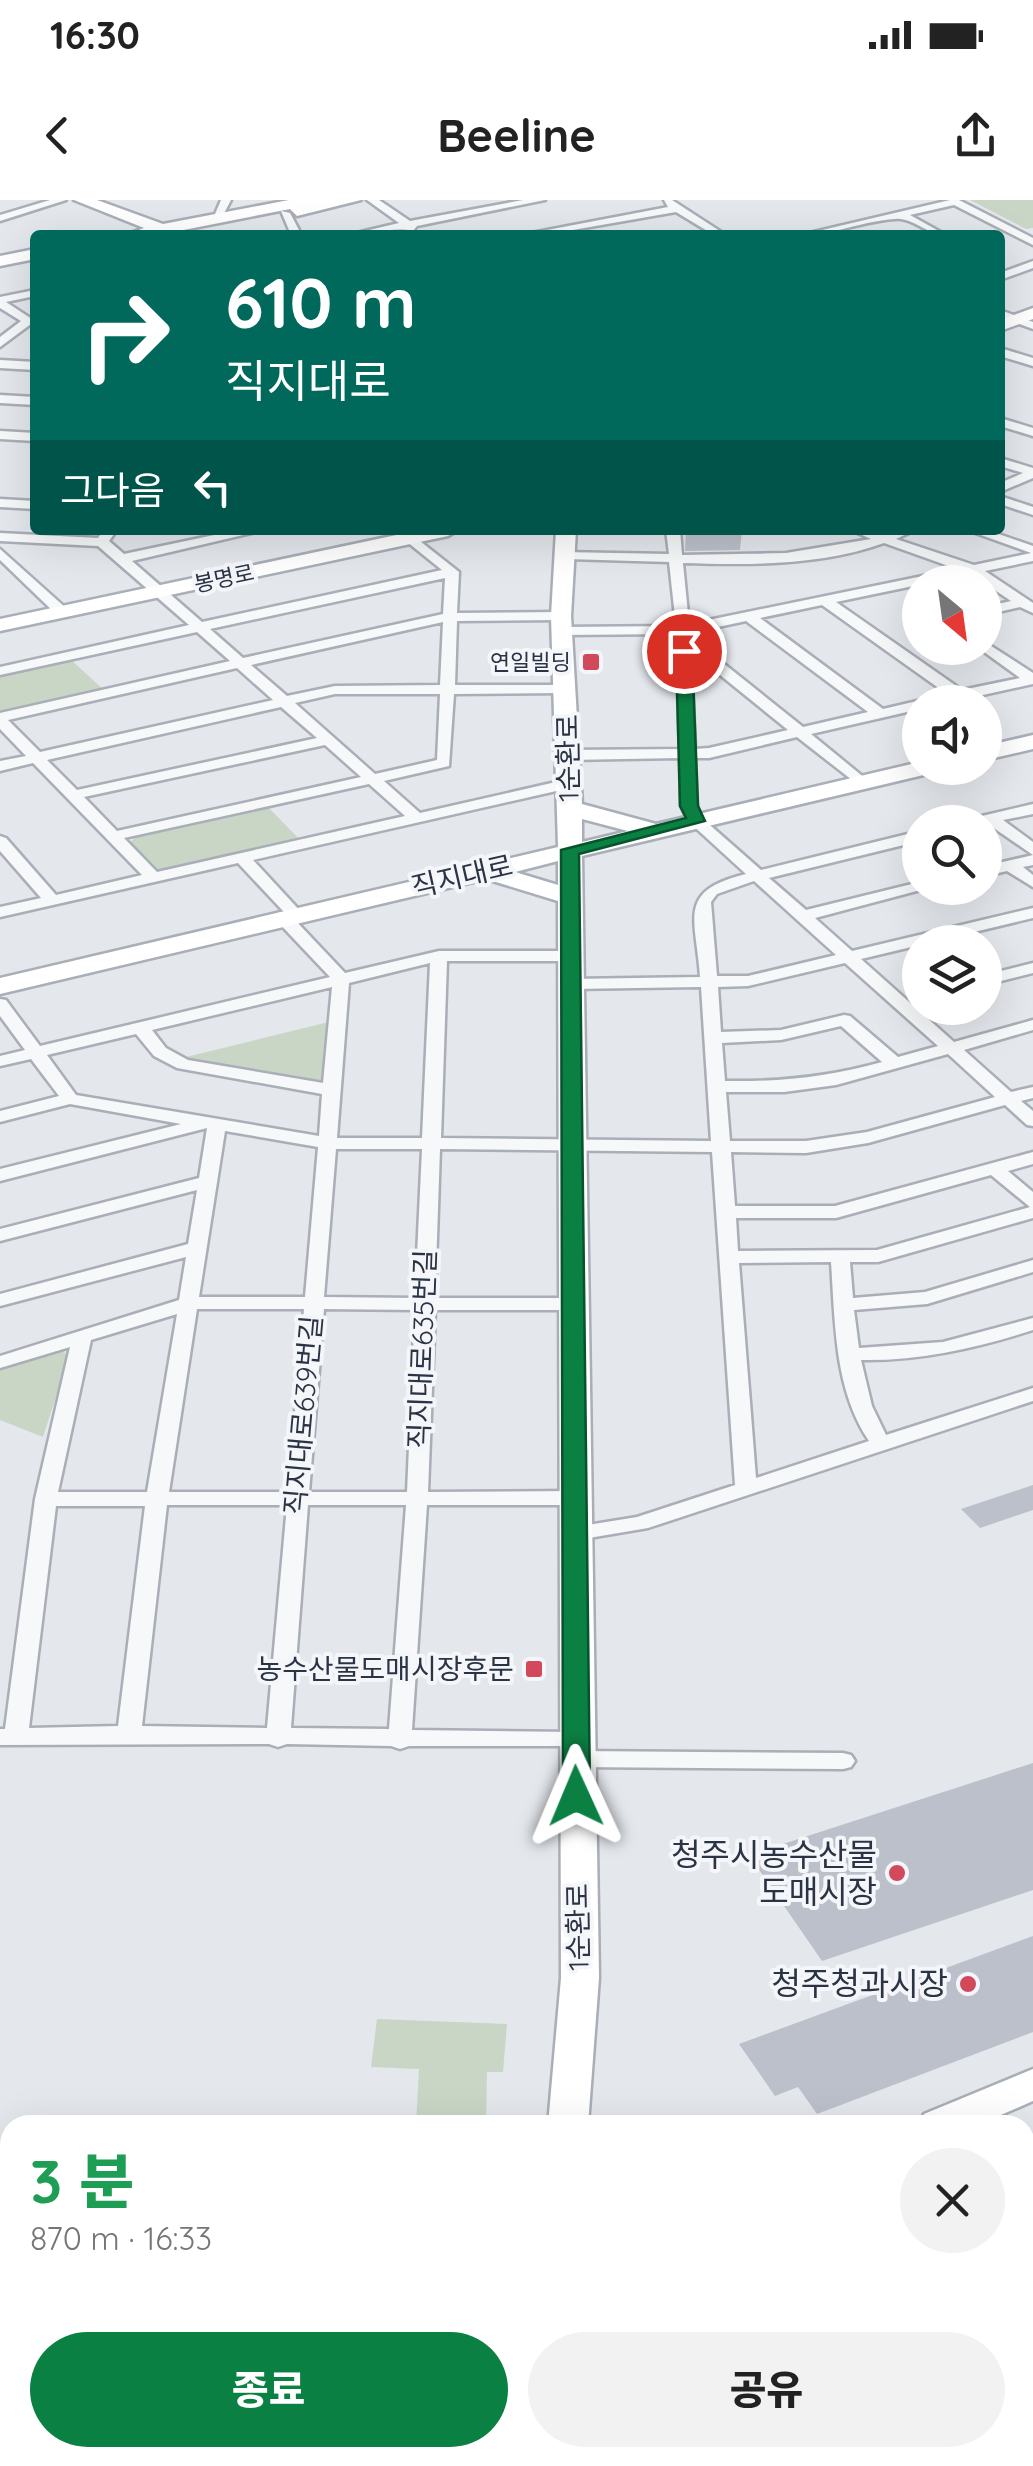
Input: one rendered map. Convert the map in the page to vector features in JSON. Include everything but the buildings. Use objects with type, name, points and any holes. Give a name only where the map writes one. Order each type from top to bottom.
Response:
[{"type":"street","points":[[0,218],[61,200]]},
{"type":"street","points":[[82,200],[131,226],[197,222],[213,227],[236,223]]},
{"type":"street","points":[[213,227],[226,200]]},
{"type":"street","points":[[213,227],[313,200]]},
{"type":"street","points":[[197,230],[352,200]]},
{"type":"street","points":[[372,200],[416,230]]},
{"type":"street","points":[[665,200],[714,230]]},
{"type":"street","points":[[380,230],[522,202],[538,206]]},
{"type":"street","points":[[828,230],[955,202],[1027,234],[1033,242]]},
{"type":"street","points":[[575,230],[678,208]]},
{"type":"street","points":[[285,214],[294,230]]},
{"type":"street","points":[[900,214],[931,230]]},
{"type":"street","points":[[549,220],[563,230]]},
{"type":"street","points":[[182,230],[197,222]]},
{"type":"street","points":[[850,225],[858,230]]},
{"type":"street","points":[[0,261],[30,255]]},
{"type":"street","points":[[0,270],[30,263]]},
{"type":"street","points":[[1005,275],[1033,264]]},
{"type":"street","points":[[0,302],[30,294]]},
{"type":"street","points":[[0,302],[30,319]]},
{"type":"street","points":[[1005,320],[1033,313]]},
{"type":"street","points":[[0,326],[30,320]]},
{"type":"street","points":[[1005,320],[1033,326]]},
{"type":"street","points":[[0,342],[30,321]]},
{"type":"street","points":[[1005,354],[1033,362]]},
{"type":"street","points":[[0,364],[30,366]]},
{"type":"street","points":[[0,399],[30,401]]},
{"type":"street","points":[[1005,424],[1033,432]]},
{"type":"street","points":[[0,435],[30,437]]},
{"type":"street","points":[[1005,464],[1033,472]]},
{"type":"street","points":[[1005,486],[1033,472]]},
{"type":"street","points":[[1005,502],[1033,511]]},
{"type":"street","points":[[0,503],[30,505]]},
{"type":"street","points":[[122,560],[234,535]]},
{"type":"street","name":"봉명로","points":[[0,625],[425,535]]},
{"type":"street","name":"1순환로","points":[[566,535],[562,623],[570,755],[574,1144],[570,1304],[576,1498],[575,1750],[580,1978],[569,2115]]},
{"type":"street","points":[[672,535],[683,630],[689,806],[696,821],[1033,1121]]},
{"type":"street","points":[[872,535],[959,565]]},
{"type":"street","points":[[567,555],[792,556],[895,535]]},
{"type":"street","points":[[986,535],[1033,554]]},
{"type":"street","points":[[0,537],[106,536],[122,560],[417,818]]},
{"type":"street","points":[[411,538],[452,572]]},
{"type":"street","points":[[0,553],[62,612]]},
{"type":"street","points":[[992,565],[1033,554]]},
{"type":"street","points":[[114,836],[444,763],[449,690],[447,617],[452,572]]},
{"type":"street","points":[[0,672],[452,572]]},
{"type":"street","points":[[153,877],[0,718],[447,617],[683,630],[901,586]]},
{"type":"street","points":[[1002,589],[1028,606]]},
{"type":"street","points":[[825,601],[944,685]]},
{"type":"street","points":[[1002,609],[1028,606]]},
{"type":"street","points":[[748,616],[880,714]]},
{"type":"street","points":[[684,651],[703,654],[861,782]]},
{"type":"street","points":[[1002,658],[1033,679]]},
{"type":"street","points":[[1002,686],[1033,679]]},
{"type":"street","points":[[0,766],[335,690],[566,690]]},
{"type":"street","points":[[570,755],[690,755],[902,709]]},
{"type":"street","points":[[74,795],[329,740]]},
{"type":"street","points":[[1002,749],[1033,742]]},
{"type":"street","name":"직지대로","points":[[0,986],[902,773]]},
{"type":"street","points":[[0,912],[417,818],[569,796],[654,831]]},
{"type":"street","points":[[1002,815],[1033,808]]},
{"type":"street","points":[[1002,831],[1033,850]]},
{"type":"street","points":[[746,1487],[702,902],[710,891],[756,875],[902,840]]},
{"type":"street","points":[[0,841],[52,900]]},
{"type":"street","points":[[243,859],[341,979]]},
{"type":"street","points":[[1002,867],[1033,860]]},
{"type":"street","points":[[1009,865],[1033,882]]},
{"type":"street","points":[[485,870],[570,897]]},
{"type":"street","points":[[803,916],[902,891]]},
{"type":"street","points":[[0,1062],[439,956],[707,985],[748,981],[1033,913]]},
{"type":"street","name":"직지대로635번길","points":[[400,1741],[417,1498],[439,956]]},
{"type":"street","points":[[1002,976],[1033,968]]},
{"type":"street","name":"직지대로639번길","points":[[278,1739],[341,979]]},
{"type":"street","points":[[897,1003],[902,1002]]},
{"type":"street","points":[[0,1004],[70,1100]]},
{"type":"street","points":[[712,1038],[781,1035],[844,1020],[894,1064]]},
{"type":"street","points":[[716,1086],[811,1085],[1033,1025]]},
{"type":"street","points":[[140,1027],[169,1059],[332,1090]]},
{"type":"street","points":[[0,1117],[70,1100],[327,1144],[838,1144],[1033,1092]]},
{"type":"street","points":[[0,1175],[213,1124]]},
{"type":"street","points":[[129,1734],[157,1499],[191,1302],[213,1124]]},
{"type":"street","points":[[725,1212],[836,1212],[1033,1158]]},
{"type":"street","points":[[994,1169],[1033,1202]]},
{"type":"street","points":[[8,1233],[206,1182]]},
{"type":"street","points":[[728,1257],[840,1260],[903,1251],[1033,1212]]},
{"type":"street","points":[[0,1300],[197,1248]]},
{"type":"street","points":[[840,1260],[850,1354],[870,1431],[882,1444]]},
{"type":"street","points":[[845,1306],[926,1298],[1033,1266]]},
{"type":"street","points":[[0,1362],[191,1302],[570,1304]]},
{"type":"street","points":[[850,1354],[912,1356],[952,1350],[1033,1324]]},
{"type":"street","points":[[82,1336],[46,1499],[8,1736],[129,1734],[400,1741],[843,1761]]},
{"type":"street","points":[[576,1533],[640,1523],[1033,1394]]},
{"type":"street","points":[[46,1499],[576,1498]]},
{"type":"street","points":[[965,2115],[1029,2091]]},
{"type":"green space","points":[[970,200],[1033,200],[1033,228],[1026,229]]},
{"type":"green space","points":[[70,659],[105,691],[0,711],[0,674]]},
{"type":"green space","points":[[268,807],[301,841],[169,871],[152,869],[129,843],[136,837]]},
{"type":"green space","points":[[333,1021],[328,1085],[178,1059]]},
{"type":"green space","points":[[60,1349],[69,1356],[43,1437],[0,1420],[0,1368]]},
{"type":"green space","points":[[377,2019],[507,2024],[503,2072],[487,2072],[486,2115],[417,2115],[419,2069],[371,2067]]},
{"type":"place","name":"연일빌딩","points":[[591,662]]},
{"type":"place","name":"농수산물도매시장후문","points":[[534,1669]]},
{"type":"place","name":"청주시농수산물 도매시장","points":[[897,1873]]},
{"type":"place","name":"청주청과시장","points":[[968,1984]]},
{"type":"route","points":[[576,1796],[570,850],[696,821],[689,806],[684,651]]}]
